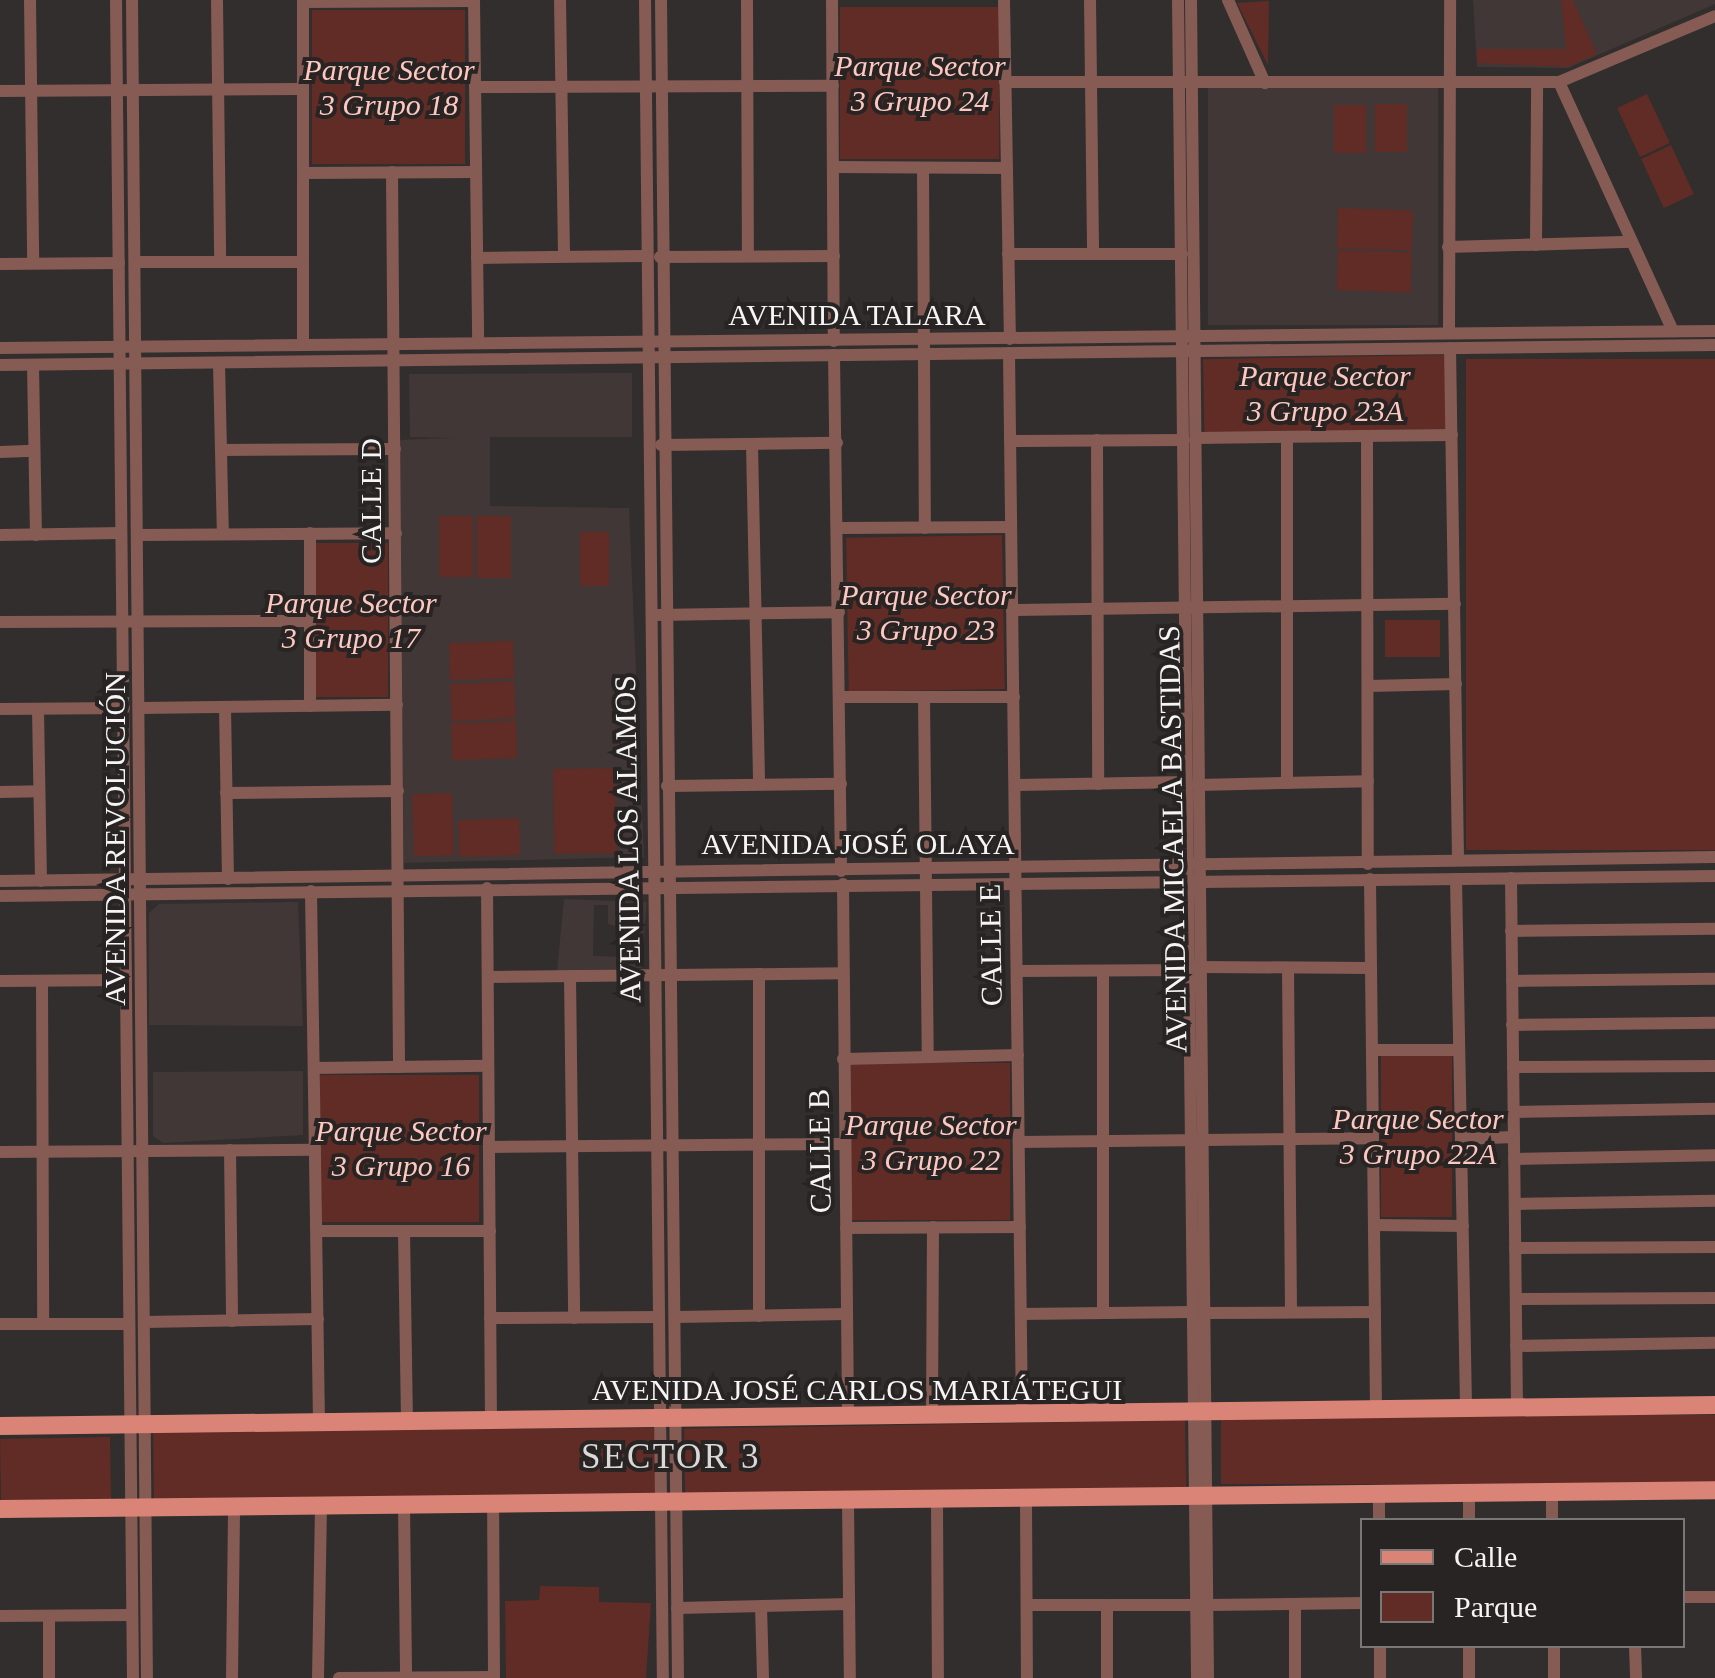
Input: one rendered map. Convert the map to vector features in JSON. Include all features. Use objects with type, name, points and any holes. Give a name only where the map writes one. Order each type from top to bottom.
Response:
[{"type":"main road","name":"AVENIDA JOSÉ CARLOS MARIÁTEGUI","points":[[0,1426],[1200,1415],[1466,1406],[1715,1405]]},
{"type":"main road","points":[[0,1509],[1715,1490]]},
{"type":"street","points":[[30,0],[33,264]]},
{"type":"street","name":"AVENIDA REVOLUCIÓN","points":[[116,0],[129,1324],[147,1678]]},
{"type":"street","name":"AVENIDA REVOLUCIÓN","points":[[132,0],[145,1322],[137,1424]]},
{"type":"street","points":[[217,0],[220,262]]},
{"type":"street","points":[[303,344],[302,1],[474,0],[478,342]]},
{"type":"street","points":[[560,0],[564,256]]},
{"type":"street","name":"AVENIDA LOS ALAMOS","points":[[645,0],[645,358],[670,868],[675,1317],[670,1421],[673,1617],[678,1678]]},
{"type":"street","name":"AVENIDA LOS ALAMOS","points":[[661,0],[661,445],[653,885],[658,1317],[670,1421]]},
{"type":"street","points":[[747,0],[748,256]]},
{"type":"street","name":"CALLE B","points":[[832,0],[848,1418]]},
{"type":"street","name":"CALLE E","points":[[1004,0],[1022,1416]]},
{"type":"street","points":[[1090,0],[1093,254]]},
{"type":"street","name":"AVENIDA MICAELA BASTIDAS","points":[[1178,0],[1186,82],[1190,438],[1201,1497],[1196,1678]]},
{"type":"street","name":"AVENIDA MICAELA BASTIDAS","points":[[1189,345],[1182,254],[1191,0]]},
{"type":"street","points":[[1228,0],[1266,83]]},
{"type":"street","points":[[1449,333],[1450,0]]},
{"type":"street","points":[[1006,82],[1559,82],[1715,16]]},
{"type":"street","points":[[1559,82],[1673,331]]},
{"type":"street","points":[[1536,245],[1537,83]]},
{"type":"street","points":[[475,87],[833,86]]},
{"type":"street","points":[[0,91],[303,90]]},
{"type":"street","points":[[833,167],[1007,168]]},
{"type":"street","points":[[923,168],[924,528]]},
{"type":"street","points":[[303,172],[476,172]]},
{"type":"street","name":"CALLE D","points":[[392,172],[399,1067]]},
{"type":"street","points":[[1448,248],[1632,242]]},
{"type":"street","points":[[1008,254],[1182,254]]},
{"type":"street","points":[[477,258],[644,256]]},
{"type":"street","points":[[660,257],[834,256]]},
{"type":"street","points":[[135,262],[303,262]]},
{"type":"street","points":[[0,264],[119,263]]},
{"type":"street","name":"AVENIDA TALARA","points":[[1189,345],[1449,333],[1715,330]]},
{"type":"street","name":"AVENIDA TALARA","points":[[0,348],[660,339],[834,348]]},
{"type":"street","name":"AVENIDA TALARA","points":[[0,365],[661,358],[834,348],[1715,345]]},
{"type":"street","points":[[1450,348],[1458,860]]},
{"type":"street","points":[[219,363],[223,534]]},
{"type":"street","points":[[33,365],[36,535]]},
{"type":"street","points":[[1010,441],[1452,435]]},
{"type":"street","points":[[1286,436],[1287,783]]},
{"type":"street","points":[[1367,436],[1368,864]]},
{"type":"street","points":[[1097,440],[1098,784]]},
{"type":"street","points":[[661,445],[837,443]]},
{"type":"street","points":[[752,444],[759,784]]},
{"type":"street","points":[[221,450],[396,449]]},
{"type":"street","points":[[0,452],[34,452]]},
{"type":"street","points":[[838,528],[1012,527]]},
{"type":"street","points":[[0,535],[121,533]]},
{"type":"street","points":[[137,535],[396,533]]},
{"type":"street","points":[[310,534],[310,706]]},
{"type":"street","points":[[1012,610],[1455,604]]},
{"type":"street","points":[[657,615],[839,612]]},
{"type":"street","points":[[0,622],[310,621]]},
{"type":"street","points":[[1368,686],[1456,684]]},
{"type":"street","points":[[840,697],[1014,697]]},
{"type":"street","points":[[924,697],[928,1057]]},
{"type":"street","points":[[140,708],[397,704]]},
{"type":"street","points":[[225,707],[228,878]]},
{"type":"street","points":[[38,708],[40,882]]},
{"type":"street","points":[[0,709],[124,708]]},
{"type":"street","points":[[1014,786],[1368,781]]},
{"type":"street","points":[[667,786],[841,784]]},
{"type":"street","points":[[0,792],[39,791]]},
{"type":"street","points":[[226,793],[398,791]]},
{"type":"street","name":"AVENIDA JOSÉ OLAYA","points":[[1194,874],[1458,860],[1715,857]]},
{"type":"street","points":[[1580,859],[1580,877]]},
{"type":"street","name":"AVENIDA JOSÉ OLAYA","points":[[142,887],[228,878],[653,868],[842,878]]},
{"type":"street","name":"AVENIDA JOSÉ OLAYA","points":[[0,881],[311,891],[1194,874],[1370,880],[1715,876]]},
{"type":"street","points":[[1511,878],[1517,1406]]},
{"type":"street","points":[[1456,879],[1466,1406]]},
{"type":"street","points":[[1370,880],[1376,1408]]},
{"type":"street","name":"AVENIDA JOSÉ OLAYA","points":[[0,896],[126,887]]},
{"type":"street","points":[[487,888],[491,1419]]},
{"type":"street","points":[[311,891],[320,1421]]},
{"type":"street","points":[[1511,931],[1715,929]]},
{"type":"street","points":[[1288,968],[1292,1312]]},
{"type":"street","points":[[1017,971],[1371,968]]},
{"type":"street","points":[[1103,1313],[1104,971]]},
{"type":"street","points":[[488,977],[843,973]]},
{"type":"street","points":[[759,974],[760,1316]]},
{"type":"street","points":[[570,976],[574,1318]]},
{"type":"street","points":[[1512,981],[1715,979]]},
{"type":"street","points":[[42,980],[42,1324]]},
{"type":"street","points":[[0,981],[126,980]]},
{"type":"street","points":[[1512,1025],[1715,1023]]},
{"type":"street","points":[[1372,1050],[1459,1050]]},
{"type":"street","points":[[844,1058],[1018,1055]]},
{"type":"street","points":[[314,1068],[488,1066]]},
{"type":"street","points":[[1513,1068],[1715,1066]]},
{"type":"street","points":[[1514,1112],[1715,1109]]},
{"type":"street","points":[[1461,1139],[1514,1137]]},
{"type":"street","points":[[1019,1142],[1373,1138]]},
{"type":"street","points":[[489,1148],[845,1144]]},
{"type":"street","points":[[230,1150],[232,1320]]},
{"type":"street","points":[[0,1152],[315,1150]]},
{"type":"street","points":[[1514,1159],[1715,1155]]},
{"type":"street","points":[[1514,1204],[1715,1202]]},
{"type":"street","points":[[1374,1225],[1462,1226]]},
{"type":"street","points":[[846,1228],[1020,1227]]},
{"type":"street","points":[[932,1228],[932,1417]]},
{"type":"street","points":[[316,1231],[490,1231]]},
{"type":"street","points":[[404,1231],[407,1421]]},
{"type":"street","points":[[1515,1248],[1715,1247]]},
{"type":"street","points":[[1516,1299],[1715,1298]]},
{"type":"street","points":[[1021,1314],[1375,1312]]},
{"type":"street","points":[[675,1317],[847,1314]]},
{"type":"street","points":[[490,1318],[658,1317]]},
{"type":"street","points":[[145,1322],[318,1319]]},
{"type":"street","points":[[0,1324],[129,1324]]},
{"type":"street","points":[[1516,1346],[1715,1344]]},
{"type":"street","points":[[1552,1494],[1552,1518]]},
{"type":"street","points":[[1469,1495],[1469,1518]]},
{"type":"street","points":[[1379,1496],[1379,1518]]},
{"type":"street","points":[[1026,1499],[1027,1678]]},
{"type":"street","points":[[937,1500],[938,1678]]},
{"type":"street","points":[[848,1501],[850,1678]]},
{"type":"street","points":[[339,1678],[494,1677],[493,1504]]},
{"type":"street","points":[[404,1505],[406,1678]]},
{"type":"street","points":[[318,1678],[321,1506]]},
{"type":"street","points":[[232,1678],[234,1507]]},
{"type":"street","name":"AVENIDA REVOLUCIÓN","points":[[133,1678],[138,1508]]},
{"type":"street","points":[[1685,1597],[1715,1597]]},
{"type":"street","points":[[1026,1605],[1360,1602]]},
{"type":"street","points":[[673,1617],[761,1606],[849,1604]]},
{"type":"street","points":[[1295,1604],[1295,1678]]},
{"type":"street","points":[[1106,1605],[1108,1678]]},
{"type":"street","name":"AVENIDA MICAELA BASTIDAS","points":[[1201,1605],[1208,1678]]},
{"type":"street","points":[[761,1606],[763,1678]]},
{"type":"street","points":[[0,1616],[132,1615]]},
{"type":"street","points":[[49,1616],[49,1678]]},
{"type":"street","name":"AVENIDA LOS ALAMOS","points":[[663,1678],[673,1617]]},
{"type":"street","points":[[1380,1648],[1380,1678]]},
{"type":"street","points":[[1469,1648],[1469,1678]]},
{"type":"street","points":[[1554,1648],[1554,1678]]},
{"type":"street","points":[[1635,1648],[1636,1678]]},
{"type":"shaded area","points":[[1473,0],[1715,0],[1715,4],[1568,68],[1477,67]]},
{"type":"shaded area","points":[[1208,86],[1438,86],[1438,325],[1208,325]]},
{"type":"shaded area","points":[[632,373],[632,437],[490,437],[490,506],[629,508],[644,857],[404,863],[398,440],[453,438],[410,437],[409,374]]},
{"type":"shaded area","points":[[564,899],[647,902],[641,968],[557,971]],"holes":[[[594,905],[608,905],[608,924],[631,931],[630,957],[593,956]]]},
{"type":"shaded area","points":[[298,902],[303,1026],[149,1025],[149,913],[159,904]]},
{"type":"shaded area","points":[[303,1071],[303,1135],[163,1143],[153,1136],[153,1072]]},
{"type":"green space","points":[[1561,0],[1573,0],[1597,54],[1568,67],[1477,63],[1477,49],[1566,49]]},
{"type":"green space","points":[[1269,1],[1268,65],[1237,3]]},
{"type":"green space","name":"Parque Sector 3 Grupo 24","points":[[840,7],[999,7],[999,159],[840,159]]},
{"type":"green space","name":"Parque Sector 3 Grupo 18","points":[[312,10],[465,10],[465,164],[312,164]]},
{"type":"green space","points":[[1647,94],[1670,143],[1640,157],[1617,108]]},
{"type":"green space","points":[[1375,104],[1407,104],[1407,152],[1375,152]]},
{"type":"green space","points":[[1334,105],[1366,105],[1366,153],[1334,153]]},
{"type":"green space","points":[[1671,145],[1694,194],[1664,208],[1641,159]]},
{"type":"green space","points":[[1338,208],[1413,211],[1412,251],[1337,248]]},
{"type":"green space","points":[[1338,250],[1412,253],[1411,293],[1337,290]]},
{"type":"green space","name":"Parque Sector 3 Grupo 23A","points":[[1445,355],[1446,429],[1204,433],[1203,359]]},
{"type":"green space","points":[[1466,359],[1715,359],[1715,850],[1466,850]]},
{"type":"green space","points":[[439,516],[473,516],[473,577],[439,577]]},
{"type":"green space","points":[[477,516],[511,516],[511,578],[477,578]]},
{"type":"green space","points":[[580,532],[609,532],[609,586],[580,586]]},
{"type":"green space","name":"Parque Sector 3 Grupo 23","points":[[1002,535],[1005,689],[849,692],[846,538]]},
{"type":"green space","name":"Parque Sector 3 Grupo 17","points":[[313,543],[388,543],[388,697],[313,697]]},
{"type":"green space","points":[[1385,620],[1440,620],[1440,657],[1385,657]]},
{"type":"green space","points":[[513,641],[514,678],[450,680],[449,643]]},
{"type":"green space","points":[[514,681],[516,718],[452,721],[450,684]]},
{"type":"green space","points":[[516,721],[517,758],[452,760],[451,723]]},
{"type":"green space","points":[[615,768],[616,853],[554,854],[553,769]]},
{"type":"green space","points":[[452,793],[454,855],[414,856],[412,794]]},
{"type":"green space","points":[[519,818],[520,855],[459,857],[458,820]]},
{"type":"green space","name":"Parque Sector 3 Grupo 22A","points":[[1381,1056],[1452,1056],[1452,1217],[1381,1217]]},
{"type":"green space","name":"Parque Sector 3 Grupo 22","points":[[851,1063],[1010,1063],[1010,1220],[851,1220]]},
{"type":"green space","name":"Parque Sector 3 Grupo 16","points":[[320,1075],[479,1075],[479,1222],[320,1222]]},
{"type":"green space","points":[[1221,1415],[1715,1415],[1715,1484],[1221,1484]]},
{"type":"green space","points":[[1185,1420],[1186,1490],[685,1499],[684,1429]]},
{"type":"green space","points":[[654,1428],[659,1432],[655,1496],[154,1501],[153,1431]]},
{"type":"green space","points":[[110,1437],[111,1503],[1,1505],[0,1439]]},
{"type":"green space","points":[[540,1586],[599,1587],[599,1602],[651,1603],[646,1678],[506,1678],[505,1601],[539,1600]]},
{"type":"district","name":"SECTOR 3","points":[[671,1457]]}]
